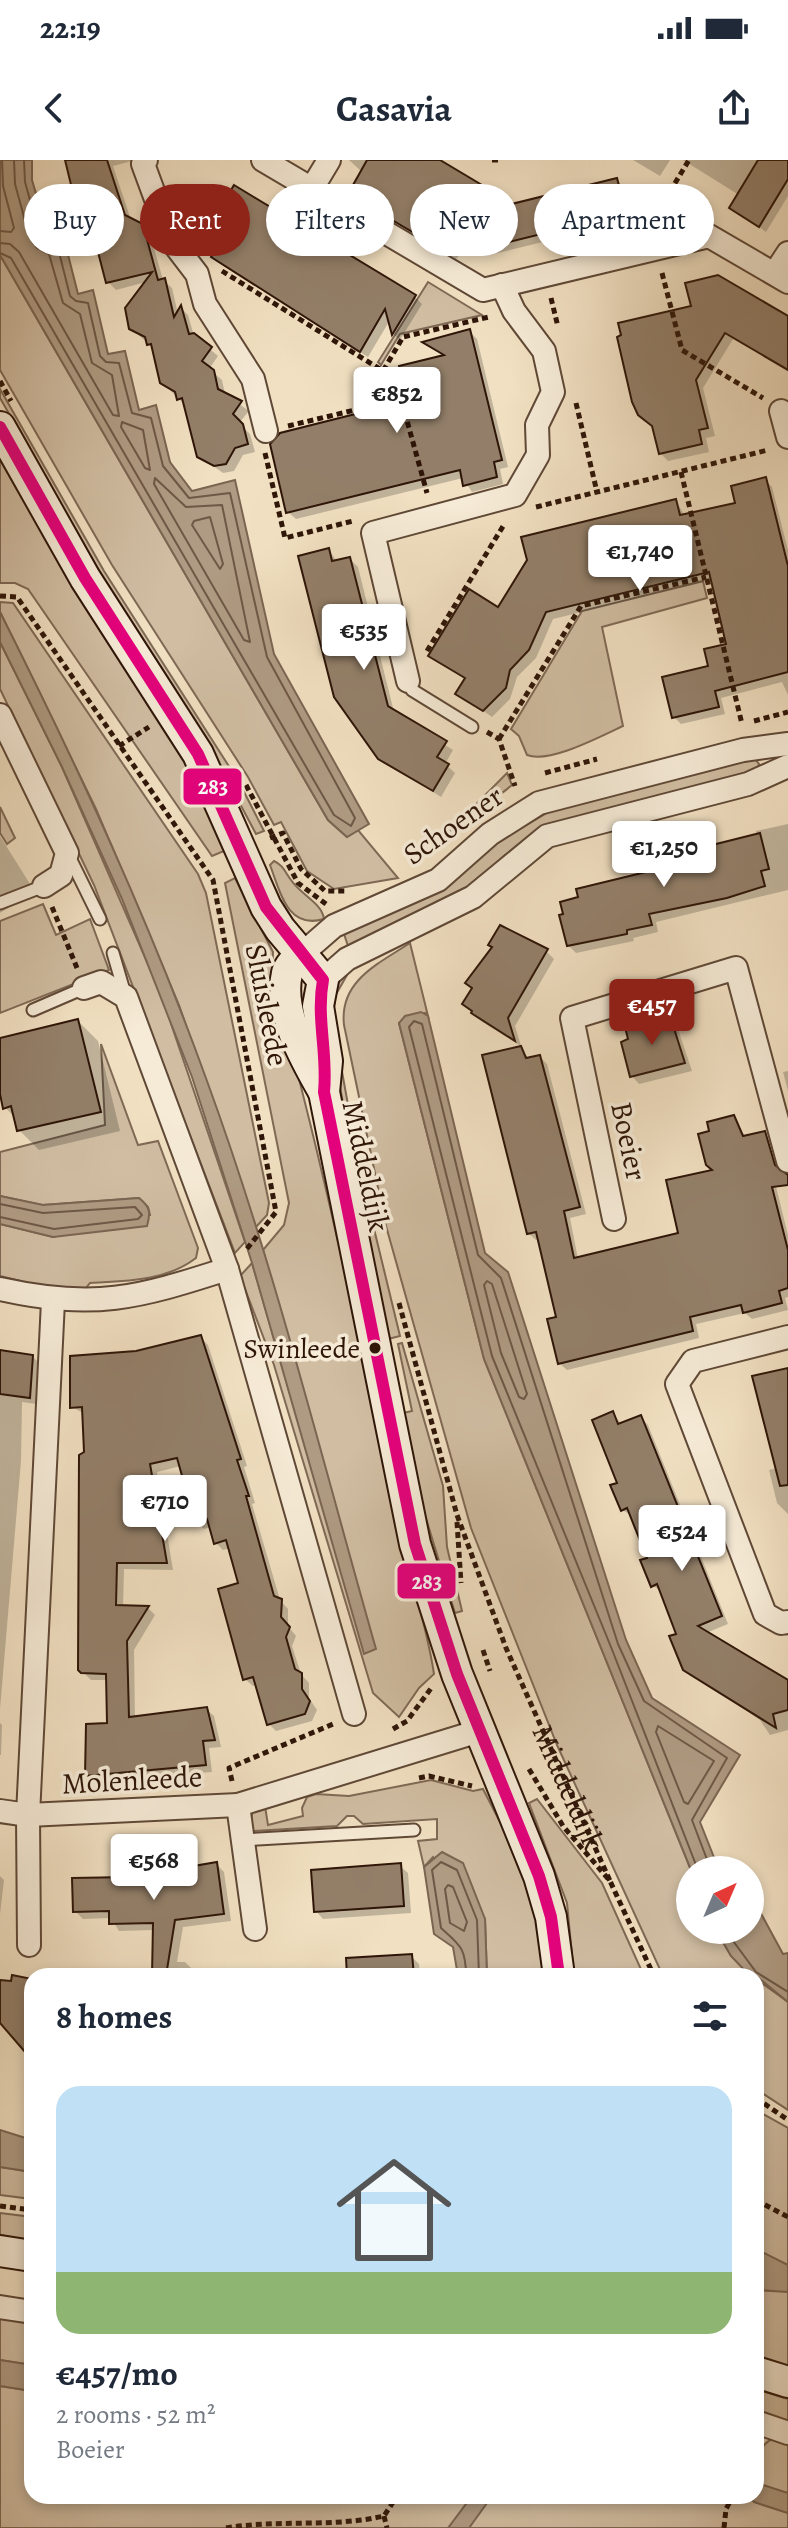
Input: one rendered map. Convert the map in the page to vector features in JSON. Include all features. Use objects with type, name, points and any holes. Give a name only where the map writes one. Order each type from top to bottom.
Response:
[{"type":"street","points":[[146,160],[143,164],[171,240],[197,274],[205,304],[253,379],[266,431]]},
{"type":"street","points":[[263,160],[301,184]]},
{"type":"street","points":[[315,184],[329,160]]},
{"type":"street","points":[[394,238],[483,290],[624,256]]},
{"type":"street","points":[[714,239],[782,277],[788,253]]},
{"type":"street","points":[[408,681],[373,533],[433,517],[512,504],[538,455],[537,425],[553,392],[544,351],[514,311],[502,285]]},
{"type":"street","points":[[776,407],[780,443]]},
{"type":"street","points":[[0,427],[85,578],[198,754],[266,907],[280,929],[323,980],[347,959],[473,897],[547,836],[748,784],[788,766]]},
{"type":"street","points":[[0,715],[67,853],[61,875],[44,886]]},
{"type":"street","name":"Schoener","points":[[303,953],[330,915],[438,880],[490,834],[539,803],[743,750],[788,744]]},
{"type":"street","points":[[303,953],[347,959]]},
{"type":"street","name":"Middeldijk","points":[[303,953],[288,969],[286,996],[304,1058],[324,1092]]},
{"type":"street","name":"Boeier","points":[[614,1219],[572,1018],[736,968],[788,1161]]},
{"type":"street","name":"Middeldijk","points":[[323,980],[318,1006],[327,1061],[324,1092],[415,1544],[457,1674],[551,1917],[558,1968]]},
{"type":"street","points":[[84,988],[101,982],[126,997],[227,1269],[354,1714]]},
{"type":"street","points":[[0,1289],[53,1301],[107,1300],[151,1294],[227,1269]]},
{"type":"street","points":[[28,1815],[53,1301]]},
{"type":"street","points":[[788,1337],[693,1361],[677,1384],[765,1614],[781,1623],[788,1622]]},
{"type":"street","name":"Molenleede","points":[[0,1811],[28,1815],[238,1805],[479,1731]]},
{"type":"street","name":"Molenleede","points":[[238,1805],[255,1929]]},
{"type":"street","name":"Molenleede","points":[[28,1815],[29,1945]]},
{"type":"street","points":[[0,2251],[24,2255]]},
{"type":"street","points":[[0,2307],[24,2311]]},
{"type":"street","points":[[764,2374],[788,2382]]},
{"type":"street","points":[[764,2425],[788,2433]]},
{"type":"lane","points":[[408,681],[412,690],[472,727]]},
{"type":"lane","points":[[67,853],[100,919]]},
{"type":"lane","points":[[0,903],[44,886]]},
{"type":"lane","points":[[113,953],[126,997]]},
{"type":"lane","points":[[33,1010],[84,988]]},
{"type":"lane","points":[[243,1840],[414,1830]]},
{"type":"path","points":[[674,184],[689,160]]},
{"type":"path","points":[[658,256],[682,350],[776,407]]},
{"type":"path","points":[[190,264],[202,259],[383,371],[401,399],[433,517]]},
{"type":"path","points":[[383,371],[403,337],[514,311]]},
{"type":"path","points":[[373,533],[358,520],[285,538],[266,464],[262,435],[266,431],[401,399]]},
{"type":"path","points":[[408,681],[512,504],[681,472],[780,443]]},
{"type":"path","points":[[681,472],[742,724]]},
{"type":"path","name":"Schoener","points":[[499,739],[581,606],[706,577]]},
{"type":"path","name":"Sluisleede","points":[[0,596],[17,597],[213,880],[276,1212],[246,1250]]},
{"type":"path","points":[[119,746],[157,722]]},
{"type":"path","name":"Schoener","points":[[472,727],[499,739],[515,786]]},
{"type":"path","points":[[272,837],[298,883],[330,915]]},
{"type":"path","points":[[44,886],[84,988]]},
{"type":"path","points":[[329,892],[330,915]]},
{"type":"path","name":"Middeldijk","points":[[396,1293],[457,1515],[506,1648],[650,1968]]},
{"type":"path","name":"Middeldijk","points":[[457,1515],[459,1579],[464,1593]]},
{"type":"path","points":[[478,1635],[493,1677]]},
{"type":"path","points":[[381,1737],[407,1721],[436,1682],[487,1663]]},
{"type":"path","points":[[238,1805],[229,1768],[294,1743],[354,1714]]},
{"type":"path","name":"Middeldijk","points":[[499,1776],[526,1765],[563,1826],[610,1881]]},
{"type":"path","points":[[415,1779],[429,1776],[470,1787],[499,1776]]},
{"type":"path","points":[[764,2104],[788,2120]]},
{"type":"path","points":[[764,2204],[788,2217]]},
{"type":"path","points":[[0,2206],[24,2209]]},
{"type":"path","points":[[226,2528],[268,2524],[355,2524],[384,2516],[392,2504]]},
{"type":"path","points":[[724,2528],[729,2504]]},
{"type":"path","points":[[384,2516],[387,2528]]},
{"type":"shaded area","points":[[0,255],[328,820],[347,837],[358,830],[398,878],[334,889],[307,871],[281,822],[274,825],[248,777],[112,565],[0,370]]},
{"type":"shaded area","points":[[428,282],[482,315],[400,334],[381,365],[378,362]]},
{"type":"shaded area","points":[[0,389],[104,571],[239,782],[264,831],[256,834],[215,757],[101,574],[0,398]]},
{"type":"shaded area","points":[[0,451],[188,765],[224,851],[212,856],[28,589],[15,583],[0,583]]},
{"type":"shaded area","points":[[703,581],[707,598],[602,627],[623,726],[548,756],[527,755],[519,736],[511,729],[582,611]]},
{"type":"shaded area","points":[[0,602],[13,603],[198,874],[206,893],[269,1203],[267,1215],[255,1228],[179,1005],[96,809],[0,612]]},
{"type":"shaded area","points":[[0,642],[62,767],[161,994],[245,1242],[235,1253],[94,885],[0,689]]},
{"type":"shaded area","points":[[755,759],[759,764],[757,771],[540,832],[505,855],[467,889],[412,920],[348,946],[343,931],[454,879],[498,841],[559,806]]},
{"type":"shaded area","points":[[507,773],[512,785],[431,850]]},
{"type":"shaded area","points":[[0,807],[15,838],[7,844],[0,833]]},
{"type":"shaded area","points":[[274,861],[319,908],[324,919],[311,921],[293,914],[277,886],[270,865]]},
{"type":"shaded area","points":[[235,878],[273,952],[272,978],[323,1179],[396,1516],[431,1654],[434,1674],[419,1688],[399,1717],[373,1693],[274,1365],[240,1276],[252,1263],[365,1653],[375,1649],[263,1250],[284,1225],[289,1203],[225,883]]},
{"type":"shaded area","points":[[43,904],[56,935],[90,919],[109,970],[0,1013],[0,921]]},
{"type":"shaded area","points":[[410,943],[428,1016],[425,1013],[399,1023],[484,1359],[685,1856],[676,1856],[676,1944],[724,1944],[743,1968],[659,1968],[557,1745],[471,1528],[386,1226],[344,1025],[348,997],[363,975]]},
{"type":"shaded area","points":[[346,971],[347,975],[335,996],[333,1022],[360,1171],[400,1336],[388,1339],[327,1019],[334,985]]},
{"type":"shaded area","points":[[101,1044],[138,1145],[158,1141],[198,1248],[196,1258],[159,1275],[90,1283],[82,1293],[26,1289],[20,1281],[0,1276],[0,1224],[53,1237],[150,1215],[148,1207],[139,1198],[42,1205],[0,1196],[0,1152],[105,1125]]},
{"type":"shaded area","points":[[402,1343],[443,1486],[447,1547],[462,1611],[455,1613],[420,1499],[403,1413],[412,1411],[398,1344]]},
{"type":"shaded area","points":[[431,1780],[473,1791],[483,1789],[523,1867],[542,1926],[545,1968],[487,1968],[485,1919],[433,1857],[424,1867],[418,1841],[437,1839],[437,1819],[363,1824],[354,1816],[347,1816],[337,1826],[254,1831],[249,1827],[253,1810],[265,1806],[268,1825],[303,1816],[302,1808],[307,1797],[316,1794],[349,1796]]},
{"type":"shaded area","points":[[537,1799],[602,1883],[640,1968],[573,1968],[567,1903],[529,1803]]},
{"type":"shaded area","points":[[764,1985],[788,2002],[788,2110],[764,2094]]},
{"type":"shaded area","points":[[764,2114],[788,2128],[788,2265],[764,2253]]},
{"type":"shaded area","points":[[0,2167],[24,2171],[24,2198],[0,2195]]},
{"type":"shaded area","points":[[0,2213],[24,2216],[24,2240],[0,2235]]},
{"type":"shaded area","points":[[764,2290],[788,2292],[788,2369],[764,2362]]},
{"type":"shaded area","points":[[0,2318],[24,2321],[24,2364],[0,2360]]},
{"type":"shaded area","points":[[0,2386],[24,2390],[24,2504],[760,2504],[788,2513],[788,2528],[0,2528]]},
{"type":"shaded area","points":[[764,2392],[788,2399],[788,2421],[764,2414]]},
{"type":"shaded area","points":[[774,2438],[788,2443],[788,2493],[764,2487],[764,2445]]},
{"type":"water","points":[[0,160],[32,160],[33,184],[24,184],[24,256],[68,256],[78,294],[93,290],[108,354],[125,351],[139,410],[156,405],[170,462],[192,491],[235,480],[274,654],[369,824],[347,837],[328,820],[0,255]]},
{"type":"water","points":[[0,612],[57,727],[136,902],[185,1021],[232,1151],[297,1364],[376,1649],[364,1654],[252,1263],[192,1077],[122,899],[62,767],[0,642]]},
{"type":"water","points":[[421,1012],[428,1016],[485,1253],[508,1272],[626,1640],[652,1698],[740,1755],[700,1822],[713,1856],[685,1856],[484,1359],[399,1023],[405,1016]]},
{"type":"water","points":[[0,1196],[43,1205],[139,1198],[149,1210],[149,1217],[147,1226],[53,1237],[0,1224]]},
{"type":"water","points":[[442,1852],[463,1863],[485,1919],[487,1968],[457,1968],[453,1947],[434,1934],[424,1867]]},
{"type":"water","points":[[764,1919],[783,1954],[788,1953],[788,2002],[764,1982],[764,1968],[742,1968],[724,1944],[764,1944]]},
{"type":"water","points":[[0,2130],[24,2138],[24,2171],[0,2167]]},
{"type":"water","points":[[764,2253],[788,2265],[788,2292],[764,2290]]},
{"type":"water","points":[[0,2360],[24,2364],[24,2390],[0,2386]]},
{"type":"water","points":[[764,2485],[788,2493],[788,2513],[760,2504],[764,2504]]},
{"type":"water","points":[[466,2504],[486,2504],[469,2528],[448,2528]]},
{"type":"building","points":[[65,160],[107,160],[115,184],[71,184]]},
{"type":"building","points":[[367,160],[440,160],[480,184],[410,184],[410,231],[394,221],[394,184],[354,184]]},
{"type":"building","points":[[758,160],[788,160],[788,179],[759,227],[729,208]]},
{"type":"building","points":[[617,178],[619,184],[593,184]]},
{"type":"building","points":[[250,195],[266,204],[266,256],[351,256],[416,295],[392,335],[385,309],[360,352],[211,257],[250,256]]},
{"type":"building","points":[[534,198],[534,236],[518,240],[518,202]]},
{"type":"building","points":[[124,212],[140,222],[140,256],[152,256],[158,280],[165,278],[174,317],[181,305],[189,334],[194,333],[212,347],[202,361],[214,370],[218,389],[242,401],[233,414],[243,424],[248,444],[235,448],[226,464],[214,466],[197,457],[182,398],[177,400],[175,392],[160,383],[151,344],[147,345],[145,337],[129,329],[125,308],[152,272],[106,283],[99,256],[124,256]]},
{"type":"building","points":[[718,275],[788,316],[788,370],[725,333],[696,380],[708,428],[699,430],[702,444],[659,454],[652,426],[638,415],[632,402],[617,337],[621,335],[618,323],[691,306],[685,283]]},
{"type":"building","points":[[470,329],[502,460],[494,462],[497,477],[463,486],[460,470],[286,513],[270,444],[280,433],[407,401],[399,366],[444,355],[422,342]]},
{"type":"building","points":[[766,477],[788,566],[788,672],[715,691],[719,707],[672,718],[662,677],[708,666],[704,649],[726,644],[709,572],[546,612],[529,650],[510,670],[506,688],[483,711],[455,694],[465,678],[428,656],[469,589],[498,607],[527,560],[521,537],[676,499],[680,515],[735,503],[731,486]]},
{"type":"building","points":[[329,548],[332,561],[350,557],[388,706],[447,741],[437,757],[449,764],[433,791],[378,759],[334,697],[298,556]]},
{"type":"building","points":[[760,833],[769,869],[761,871],[765,886],[727,898],[649,914],[652,925],[627,930],[627,934],[567,946],[559,915],[563,914],[560,902],[578,897],[576,889],[646,872],[644,862]]},
{"type":"building","points":[[500,925],[548,949],[508,1018],[515,1041],[462,1004],[472,988],[465,983],[492,947],[488,945]]},
{"type":"building","points":[[670,1016],[685,1063],[630,1077],[621,1042],[628,1039],[625,1027]]},
{"type":"building","points":[[78,1019],[101,1112],[17,1131],[11,1106],[3,1109],[0,1094],[0,1038]]},
{"type":"building","points":[[521,1046],[526,1058],[540,1055],[580,1207],[564,1211],[574,1258],[678,1233],[666,1180],[712,1170],[706,1165],[698,1134],[709,1131],[707,1122],[734,1115],[743,1136],[765,1131],[775,1165],[788,1175],[788,1185],[772,1187],[788,1250],[788,1288],[779,1291],[782,1303],[743,1313],[741,1305],[690,1317],[693,1331],[558,1364],[547,1319],[556,1317],[536,1232],[527,1234],[482,1055]]},
{"type":"building","points":[[201,1335],[241,1459],[237,1460],[274,1596],[282,1599],[281,1617],[290,1627],[286,1637],[295,1669],[302,1673],[302,1689],[310,1701],[305,1714],[267,1725],[253,1677],[243,1680],[218,1589],[238,1583],[226,1540],[214,1544],[207,1519],[195,1522],[177,1458],[150,1464],[167,1563],[117,1563],[116,1605],[149,1606],[127,1641],[129,1717],[207,1707],[215,1740],[203,1741],[206,1765],[85,1776],[86,1724],[107,1723],[106,1674],[81,1673],[78,1670],[79,1455],[84,1452],[82,1407],[70,1408],[70,1356],[136,1351]]},
{"type":"building","points":[[0,1350],[33,1355],[30,1398],[0,1394]]},
{"type":"building","points":[[788,1368],[788,1485],[780,1486],[752,1376]]},
{"type":"building","points":[[613,1411],[618,1424],[641,1415],[722,1616],[698,1626],[788,1680],[788,1710],[773,1714],[776,1728],[683,1670],[669,1636],[676,1634],[657,1584],[651,1587],[640,1560],[647,1558],[627,1508],[621,1511],[610,1485],[617,1483],[592,1420]]},
{"type":"building","points":[[217,1862],[224,1914],[175,1920],[167,1968],[152,1968],[153,1923],[109,1924],[109,1911],[73,1912],[72,1878],[130,1877]]},
{"type":"building","points":[[401,1863],[404,1906],[314,1912],[311,1870]]},
{"type":"building","points":[[412,1954],[413,1968],[347,1968],[346,1958]]},
{"type":"building","points":[[12,1975],[24,1977],[24,2051],[0,2023],[0,1980],[11,1981]]},
{"type":"transit line","name":"283","points":[[0,427],[85,578],[198,754],[266,907],[323,980],[324,1092],[415,1544],[457,1674],[539,1876],[551,1917],[558,1968]]},
{"type":"place","name":"Swinleede","points":[[375,1348]]}]
